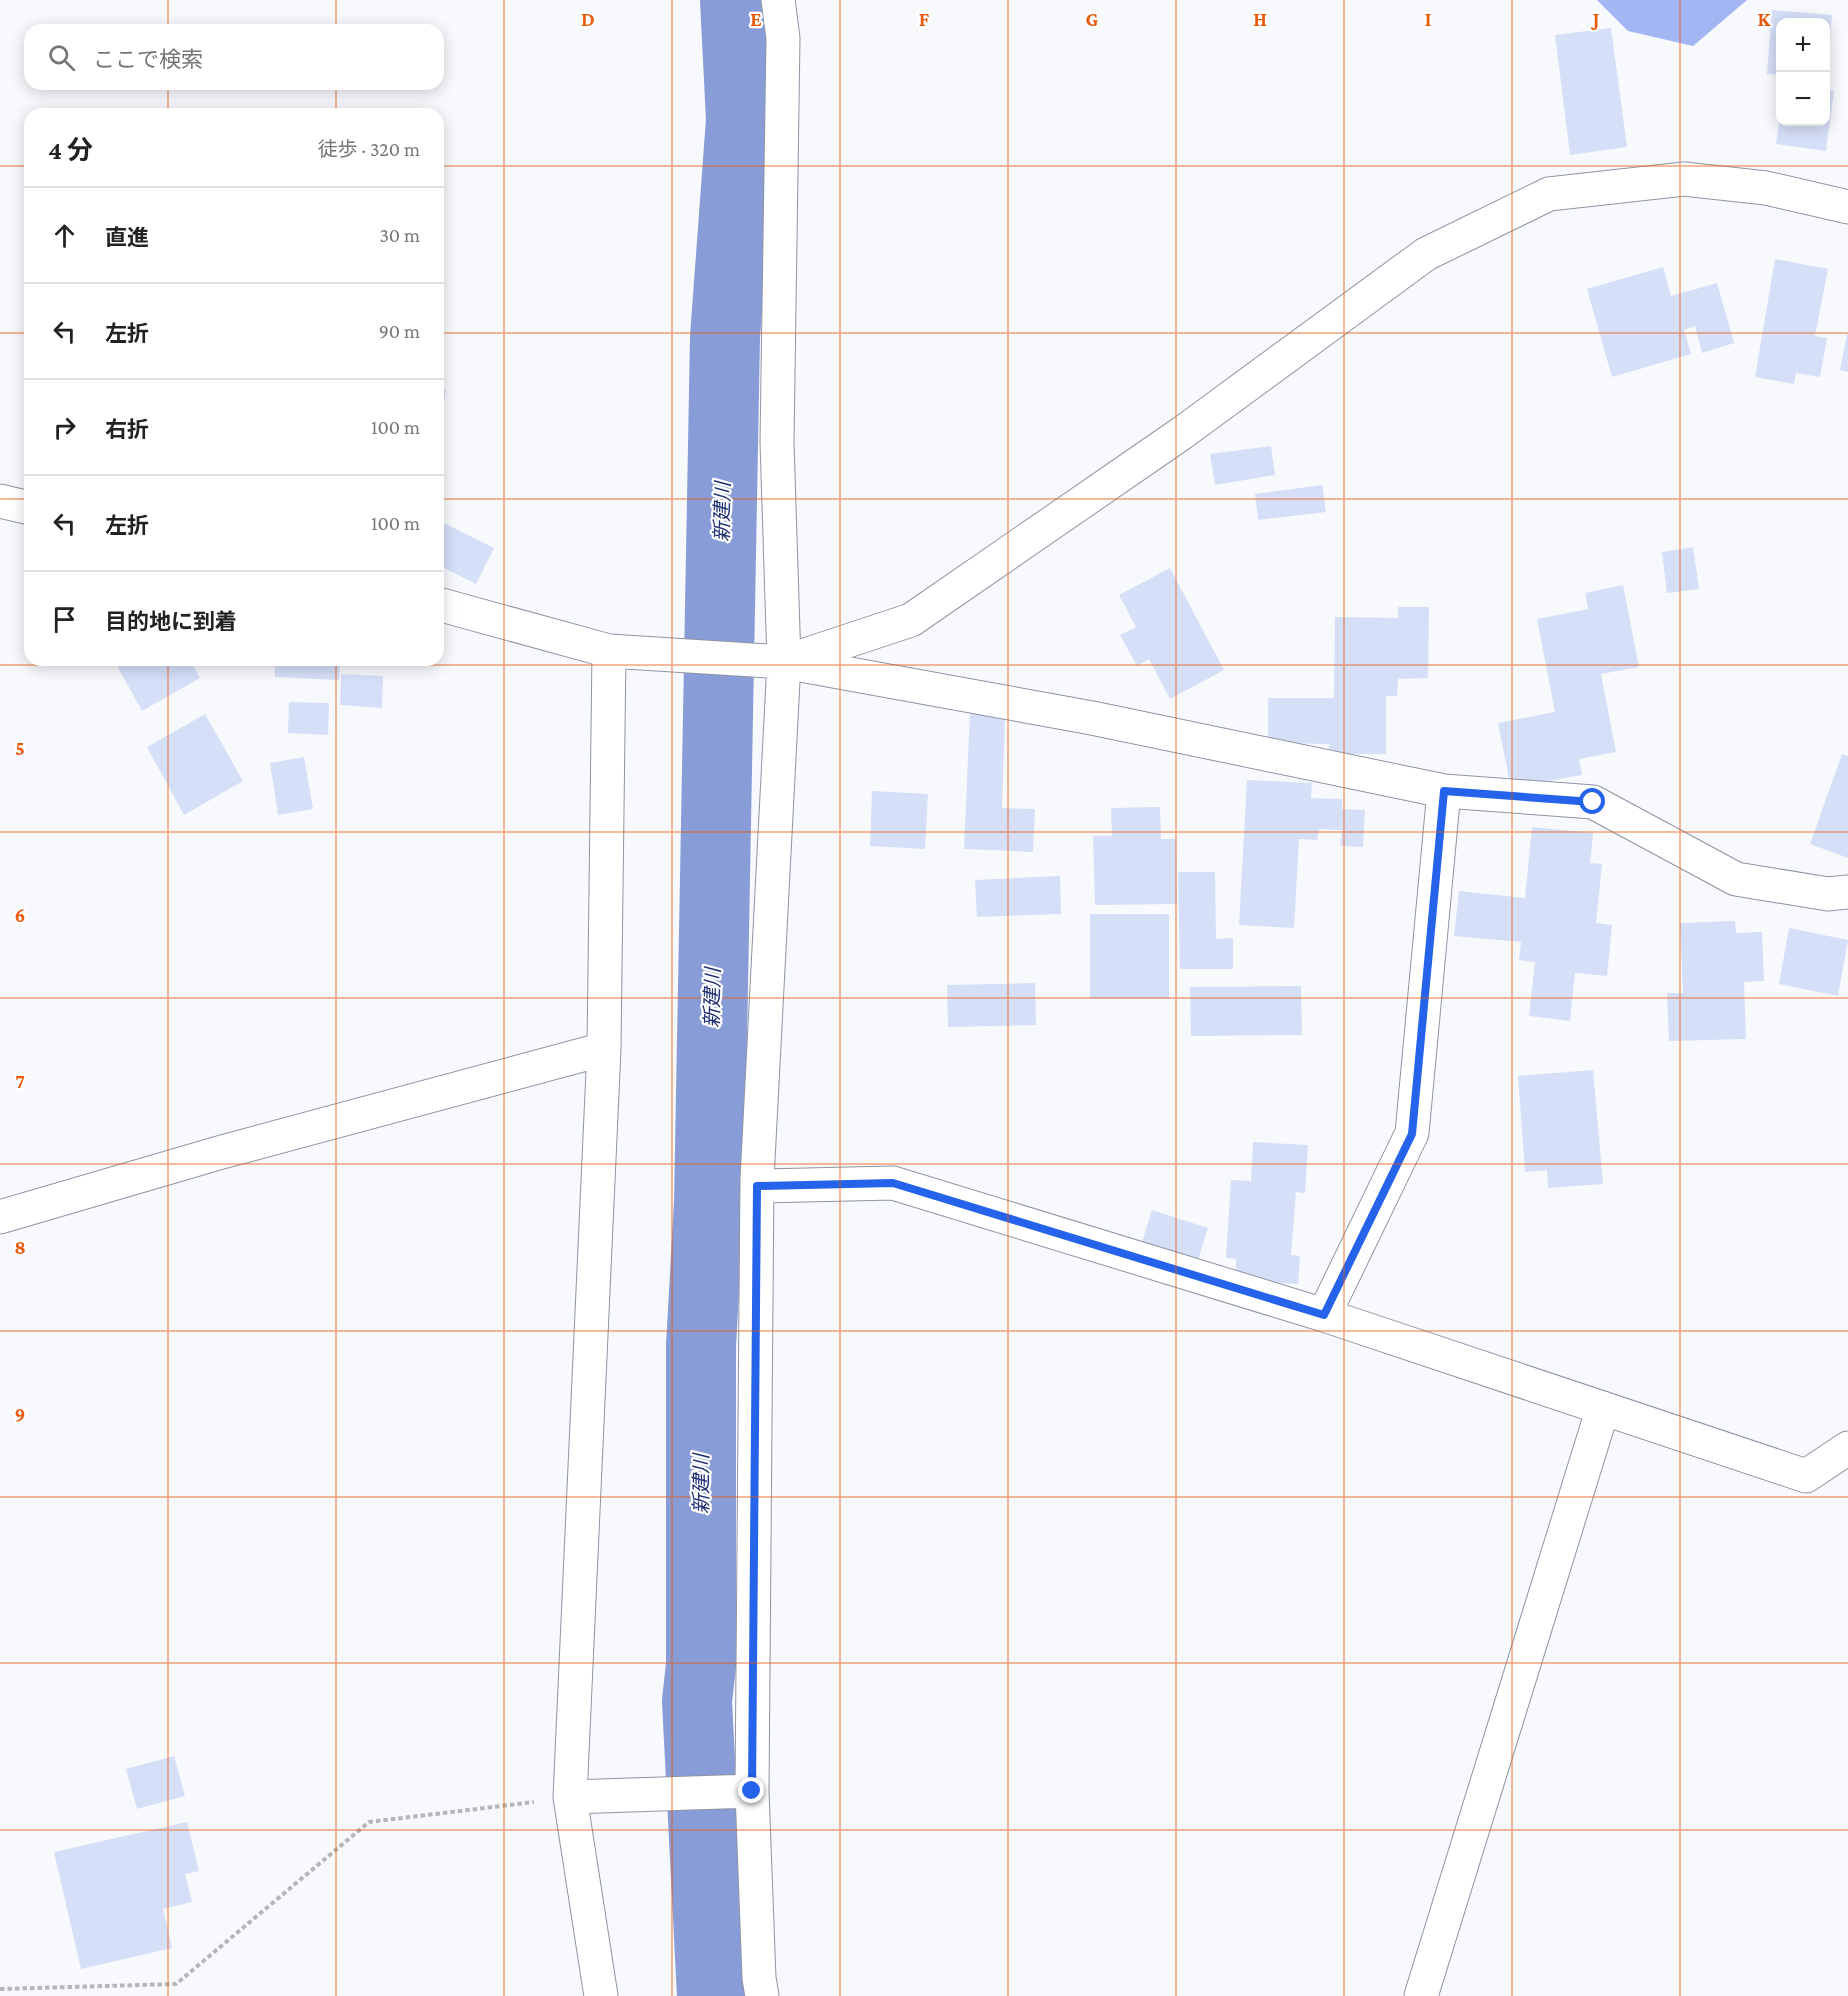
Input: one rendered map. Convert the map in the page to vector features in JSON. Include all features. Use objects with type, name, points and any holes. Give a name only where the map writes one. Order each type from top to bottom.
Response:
[{"type":"street","points":[[762,1996],[740,1792],[773,661],[783,38],[778,0]]},
{"type":"street","points":[[773,661],[911,620],[1182,433],[1426,255],[1549,194],[1684,179],[1766,188],[1848,207]]},
{"type":"street","points":[[0,501],[24,507]]},
{"type":"street","points":[[444,606],[619,651],[773,661],[1092,718],[1444,791],[1593,802],[1736,879],[1828,894],[1848,892]]},
{"type":"street","points":[[601,1996],[570,1797],[604,1048],[619,651]]},
{"type":"street","points":[[1324,1315],[1412,1134],[1444,791]]},
{"type":"street","points":[[0,1217],[222,1152],[604,1048]]},
{"type":"street","points":[[757,1186],[893,1183],[1324,1315],[1806,1476],[1848,1448]]},
{"type":"street","points":[[1421,1996],[1603,1408]]},
{"type":"street","points":[[570,1797],[740,1792]]},
{"type":"path","points":[[0,1989],[176,1984],[369,1822],[570,1797]]},
{"type":"shaded area","points":[[1597,0],[1747,0],[1693,46],[1628,31]]},
{"type":"building","points":[[1772,10],[1832,15],[1830,38],[1830,18],[1776,18],[1776,75],[1767,74]]},
{"type":"building","points":[[1611,28],[1627,147],[1570,155],[1555,35]]},
{"type":"building","points":[[1830,90],[1834,91],[1830,121]]},
{"type":"building","points":[[1778,126],[1829,126],[1826,151],[1776,144]]},
{"type":"building","points":[[1775,259],[1828,269],[1815,336],[1827,338],[1820,377],[1796,373],[1794,384],[1755,377]]},
{"type":"building","points":[[1663,267],[1671,296],[1717,283],[1734,343],[1702,353],[1695,326],[1684,330],[1691,354],[1612,377],[1587,289]]},
{"type":"building","points":[[1848,334],[1848,372],[1840,370]]},
{"type":"building","points":[[1271,446],[1275,475],[1215,485],[1210,454]]},
{"type":"building","points":[[1322,485],[1326,512],[1258,520],[1255,494]]},
{"type":"building","points":[[444,523],[494,548],[476,584],[444,568]]},
{"type":"building","points":[[1693,547],[1699,589],[1667,593],[1662,552]]},
{"type":"building","points":[[1170,568],[1224,670],[1170,699],[1149,659],[1137,666],[1120,635],[1136,627],[1119,595]]},
{"type":"building","points":[[1623,585],[1639,667],[1601,674],[1616,752],[1579,759],[1582,775],[1511,788],[1498,723],[1555,712],[1537,619],[1588,609],[1585,593]]},
{"type":"building","points":[[1398,607],[1429,607],[1428,678],[1398,679],[1397,696],[1386,696],[1386,754],[1328,754],[1329,744],[1268,743],[1268,698],[1334,698],[1335,617],[1398,618]]},
{"type":"building","points":[[117,666],[193,666],[200,678],[142,711]]},
{"type":"building","points":[[275,666],[340,666],[339,680],[275,677]]},
{"type":"building","points":[[341,674],[383,676],[382,708],[340,705]]},
{"type":"building","points":[[289,702],[329,703],[328,735],[288,733]]},
{"type":"building","points":[[205,714],[243,781],[184,815],[147,747]]},
{"type":"building","points":[[970,714],[1005,716],[1002,808],[1035,809],[1033,852],[964,849]]},
{"type":"building","points":[[1842,754],[1848,756],[1848,858],[1810,844]]},
{"type":"building","points":[[304,757],[313,809],[278,815],[270,763]]},
{"type":"building","points":[[1247,780],[1312,783],[1311,798],[1342,799],[1342,809],[1365,810],[1363,847],[1340,846],[1342,830],[1319,829],[1317,840],[1299,839],[1294,928],[1239,925]]},
{"type":"building","points":[[872,791],[928,794],[925,849],[870,846]]},
{"type":"building","points":[[1160,807],[1161,839],[1176,839],[1177,904],[1095,905],[1093,836],[1112,836],[1111,808]]},
{"type":"building","points":[[1532,827],[1593,833],[1590,863],[1602,864],[1596,923],[1612,925],[1607,976],[1575,973],[1570,1021],[1529,1016],[1535,962],[1519,960],[1521,942],[1454,936],[1459,891],[1525,898]]},
{"type":"building","points":[[1178,872],[1215,872],[1216,939],[1233,938],[1233,969],[1180,969]]},
{"type":"building","points":[[1060,876],[1061,914],[977,917],[975,880]]},
{"type":"building","points":[[1090,914],[1169,914],[1169,999],[1090,999]]},
{"type":"building","points":[[1735,921],[1736,933],[1762,932],[1764,981],[1744,982],[1746,1039],[1669,1041],[1667,993],[1683,993],[1680,923]]},
{"type":"building","points":[[1789,928],[1848,940],[1838,996],[1779,984]]},
{"type":"building","points":[[1035,983],[1036,1025],[948,1027],[947,985]]},
{"type":"building","points":[[1301,986],[1302,1035],[1191,1036],[1190,987]]},
{"type":"building","points":[[1593,1070],[1603,1184],[1548,1188],[1547,1170],[1525,1172],[1518,1076]]},
{"type":"building","points":[[1253,1142],[1308,1145],[1305,1193],[1296,1192],[1291,1255],[1300,1256],[1298,1284],[1236,1280],[1236,1259],[1226,1258],[1231,1180],[1251,1181]]},
{"type":"building","points":[[1152,1210],[1208,1228],[1197,1263],[1141,1245]]},
{"type":"building","points":[[174,1756],[185,1796],[137,1809],[126,1769]]},
{"type":"building","points":[[187,1822],[199,1871],[185,1874],[192,1902],[163,1909],[172,1948],[81,1969],[54,1852]]},
{"type":"waterway","name":"新建川","points":[[712,1996],[697,1701],[701,1665],[701,1346],[709,1202],[725,337],[741,120],[735,0]]},
{"type":"route","points":[[752,1791],[757,1186],[893,1183],[1324,1315],[1412,1134],[1444,791],[1593,802]]}]
